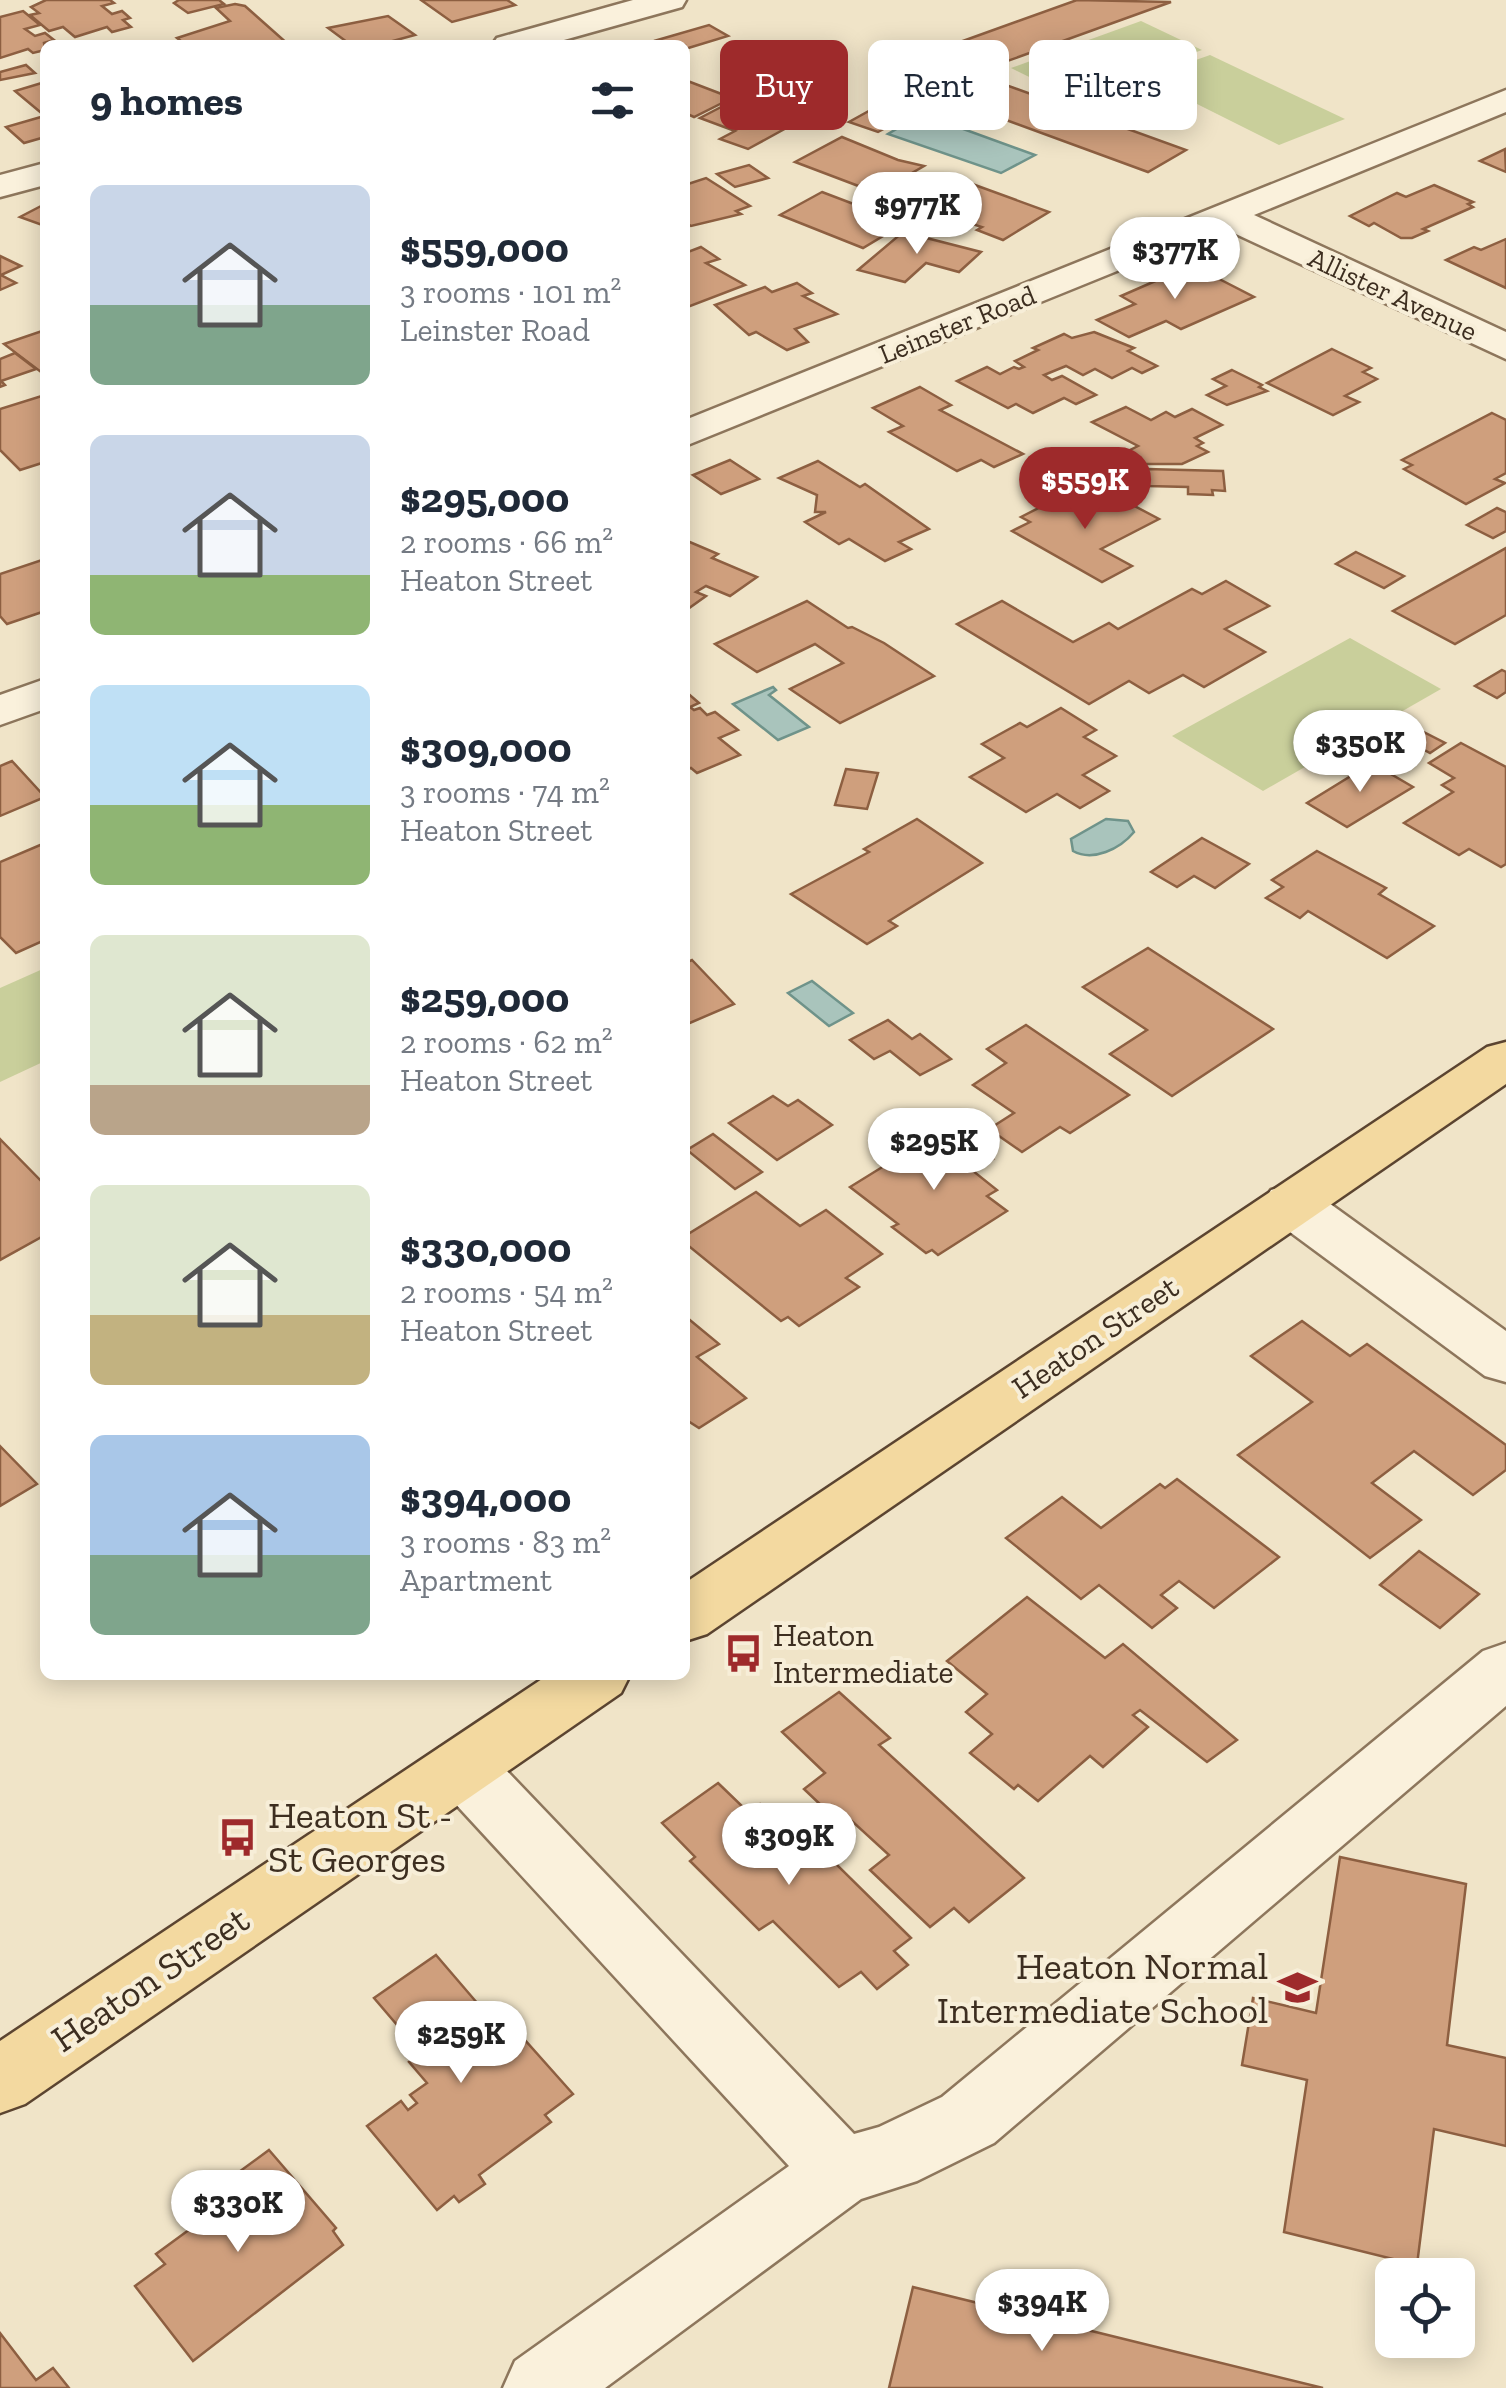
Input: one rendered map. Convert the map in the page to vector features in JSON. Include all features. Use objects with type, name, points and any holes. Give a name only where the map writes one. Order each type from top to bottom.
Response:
[{"type":"main road","name":"Heaton Street","points":[[690,1613],[1506,1059]]},
{"type":"main road","name":"Heaton Street","points":[[0,2081],[591,1680]]},
{"type":"street","points":[[527,40],[670,0]]},
{"type":"street","name":"Leinster Road","points":[[690,432],[1506,100]]},
{"type":"street","points":[[0,186],[40,175]]},
{"type":"street","name":"Allister Avenue","points":[[1226,216],[1506,348]]},
{"type":"street","points":[[0,711],[40,695]]},
{"type":"street","points":[[1291,1204],[1506,1360]]},
{"type":"street","points":[[542,2388],[840,2171],[891,2157],[968,2120],[1506,1669]]},
{"type":"street","points":[[462,1767],[840,2171]]},
{"type":"green space","points":[[1141,21],[1181,40],[1088,40]]},
{"type":"green space","points":[[1210,55],[1345,119],[1279,145],[1197,104],[1197,60]]},
{"type":"green space","points":[[1029,61],[1029,77],[1011,68]]},
{"type":"green space","points":[[1350,638],[1441,689],[1263,791],[1172,736]]},
{"type":"green space","points":[[40,970],[40,1063],[0,1082],[0,988]]},
{"type":"water","points":[[895,130],[966,130],[1035,155],[1001,173],[888,134]]},
{"type":"water","points":[[773,687],[776,690],[769,695],[809,727],[778,740],[733,704]]},
{"type":"water","points":[[1106,819],[1128,821],[1134,832],[1106,852],[1089,855],[1073,851],[1071,839]]},
{"type":"water","points":[[812,981],[853,1013],[829,1026],[788,993]]},
{"type":"building","points":[[46,0],[110,0],[114,3],[102,6],[112,14],[122,11],[130,18],[123,20],[131,27],[112,32],[107,27],[75,37],[63,27],[49,31],[30,15],[39,13],[31,7]]},
{"type":"building","points":[[219,0],[224,4],[188,13],[174,3]]},
{"type":"building","points":[[421,0],[507,0],[515,5],[452,22]]},
{"type":"building","points":[[1077,0],[1171,2],[1066,40],[1029,40],[1029,53],[1009,60],[1009,40],[966,40]]},
{"type":"building","points":[[245,6],[283,40],[177,38],[230,21],[216,8]]},
{"type":"building","points":[[23,11],[40,25],[25,29],[35,36],[45,33],[54,40],[40,40],[40,51],[33,53],[28,49],[0,58],[0,17]]},
{"type":"building","points":[[388,16],[415,35],[396,40],[344,40],[328,28]]},
{"type":"building","points":[[709,25],[728,36],[690,47],[690,40],[657,40]]},
{"type":"building","points":[[26,65],[35,73],[0,80],[0,72]]},
{"type":"building","points":[[690,82],[720,93],[720,104],[694,117],[690,115]]},
{"type":"building","points":[[40,84],[40,112],[15,91]]},
{"type":"building","points":[[1009,86],[1029,93],[1029,128],[1009,121]]},
{"type":"building","points":[[720,108],[720,125],[700,118]]},
{"type":"building","points":[[868,111],[868,129],[849,122]]},
{"type":"building","points":[[40,117],[40,138],[24,143],[6,127]]},
{"type":"building","points":[[783,130],[748,149],[720,139],[735,131]]},
{"type":"building","points":[[1033,130],[1131,130],[1186,150],[1148,172]]},
{"type":"building","points":[[842,137],[898,160],[924,166],[877,193],[795,162]]},
{"type":"building","points":[[1505,149],[1506,172],[1480,161]]},
{"type":"building","points":[[749,165],[768,178],[735,187],[717,174]]},
{"type":"building","points":[[706,178],[750,206],[736,211],[741,214],[691,226],[690,183]]},
{"type":"building","points":[[964,181],[1049,212],[1003,240],[977,230],[982,227],[919,207]]},
{"type":"building","points":[[1434,185],[1473,202],[1468,204],[1473,207],[1423,229],[1428,231],[1412,238],[1401,238],[1374,223],[1369,226],[1350,216],[1397,193],[1406,197]]},
{"type":"building","points":[[822,192],[880,214],[863,224],[888,233],[863,248],[780,215]]},
{"type":"building","points":[[40,207],[40,224],[20,217]]},
{"type":"building","points":[[903,232],[981,252],[959,272],[926,263],[905,282],[858,270]]},
{"type":"building","points":[[1506,239],[1506,288],[1446,260],[1474,247],[1481,250]]},
{"type":"building","points":[[701,247],[719,259],[706,263],[745,285],[690,306],[690,251]]},
{"type":"building","points":[[0,256],[21,266],[1,275],[16,283],[0,290]]},
{"type":"building","points":[[1192,265],[1254,297],[1181,329],[1166,321],[1129,337],[1097,320],[1135,304],[1121,296]]},
{"type":"building","points":[[797,283],[812,293],[803,296],[837,314],[795,329],[808,342],[787,350],[756,332],[749,335],[715,305],[765,287],[772,292]]},
{"type":"building","points":[[40,332],[40,371],[4,344]]},
{"type":"building","points":[[1094,332],[1134,348],[1128,351],[1157,366],[1142,373],[1132,368],[1112,378],[1095,369],[1083,375],[1066,366],[1044,375],[1052,380],[1062,376],[1096,395],[1076,404],[1064,398],[1033,413],[1016,404],[1008,408],[957,381],[987,367],[1000,374],[1014,367],[1019,369],[1024,367],[1015,361],[1038,350],[1033,348],[1064,334],[1072,338]]},
{"type":"building","points":[[1332,349],[1371,368],[1363,372],[1377,379],[1345,396],[1359,402],[1333,415],[1267,383]]},
{"type":"building","points":[[15,353],[36,369],[1,381],[5,385],[0,387],[0,359]]},
{"type":"building","points":[[1232,370],[1267,391],[1227,405],[1207,395],[1226,386],[1213,379]]},
{"type":"building","points":[[920,387],[951,405],[940,410],[1023,454],[994,467],[981,460],[957,471],[889,432],[903,426],[873,408]]},
{"type":"building","points":[[40,397],[40,464],[20,470],[0,450],[0,409]]},
{"type":"building","points":[[1126,407],[1151,420],[1166,412],[1175,417],[1192,409],[1222,425],[1195,438],[1203,443],[1197,446],[1208,452],[1182,464],[1137,464],[1120,455],[1138,446],[1092,422]]},
{"type":"building","points":[[1492,413],[1506,420],[1506,473],[1495,479],[1505,483],[1466,504],[1404,469],[1412,465],[1402,460]]},
{"type":"building","points":[[730,460],[759,479],[721,494],[693,475]]},
{"type":"building","points":[[818,461],[860,487],[865,484],[929,529],[899,542],[911,549],[885,561],[849,539],[839,544],[805,522],[826,512],[815,512],[817,495],[779,478]]},
{"type":"building","points":[[1146,469],[1223,471],[1225,491],[1212,490],[1213,495],[1188,494],[1188,487],[1148,486]]},
{"type":"building","points":[[1110,493],[1159,519],[1101,549],[1132,566],[1102,582],[1012,531],[1030,522],[1021,517],[1064,495],[1085,506]]},
{"type":"building","points":[[1497,508],[1506,512],[1506,531],[1493,538],[1467,525]]},
{"type":"building","points":[[690,542],[718,554],[712,558],[757,577],[730,596],[706,586],[696,592],[706,596],[690,607]]},
{"type":"building","points":[[1506,548],[1506,615],[1455,644],[1393,611]]},
{"type":"building","points":[[1356,552],[1404,576],[1384,588],[1336,564]]},
{"type":"building","points":[[40,561],[40,613],[7,624],[0,616],[0,574]]},
{"type":"building","points":[[1226,581],[1269,606],[1225,629],[1265,652],[1204,687],[1183,675],[1149,693],[1129,681],[1089,704],[957,624],[1002,601],[1073,642],[1109,623],[1118,629],[1192,589],[1202,594]]},
{"type":"building","points":[[807,601],[934,676],[840,723],[790,689],[843,663],[815,644],[757,672],[715,644]]},
{"type":"building","points":[[1502,670],[1506,672],[1506,692],[1497,698],[1475,686]]},
{"type":"building","points":[[690,707],[700,708],[707,715],[715,712],[738,730],[719,738],[740,755],[697,773],[691,768]]},
{"type":"building","points":[[1061,708],[1096,730],[1084,737],[1116,756],[1083,775],[1109,791],[1080,808],[1057,794],[1026,812],[970,777],[1004,758],[982,744],[1020,723],[1027,727]]},
{"type":"building","points":[[1410,725],[1445,743],[1430,753],[1395,734]]},
{"type":"building","points":[[1461,743],[1506,767],[1506,864],[1501,867],[1469,849],[1459,855],[1404,823],[1453,792],[1442,785],[1454,778],[1429,763]]},
{"type":"building","points":[[12,761],[40,792],[40,799],[0,816],[0,766]]},
{"type":"building","points":[[1372,763],[1413,787],[1347,827],[1307,803]]},
{"type":"building","points":[[846,769],[878,773],[867,809],[835,805]]},
{"type":"building","points":[[917,819],[982,863],[889,921],[897,926],[867,944],[791,894],[869,852],[864,849]]},
{"type":"building","points":[[1202,838],[1249,864],[1215,888],[1194,876],[1177,887],[1151,872]]},
{"type":"building","points":[[40,845],[40,942],[16,953],[0,937],[0,862]]},
{"type":"building","points":[[1317,851],[1386,888],[1379,894],[1434,926],[1387,958],[1308,911],[1300,918],[1266,898],[1283,887],[1272,880]]},
{"type":"building","points":[[1148,948],[1273,1029],[1172,1096],[1110,1054],[1147,1030],[1083,987]]},
{"type":"building","points":[[690,961],[734,1004],[690,1023]]},
{"type":"building","points":[[888,1020],[912,1039],[920,1034],[951,1059],[920,1075],[890,1051],[874,1059],[850,1040]]},
{"type":"building","points":[[1026,1025],[1129,1095],[1070,1133],[1060,1127],[1022,1152],[989,1129],[1014,1113],[973,1085],[1006,1063],[987,1049]]},
{"type":"building","points":[[773,1096],[788,1106],[798,1100],[832,1125],[777,1160],[729,1123]]},
{"type":"building","points":[[953,1130],[993,1159],[973,1171],[997,1190],[987,1196],[1007,1211],[938,1255],[932,1250],[926,1253],[892,1227],[898,1224],[850,1187],[918,1145],[923,1149]]},
{"type":"building","points":[[713,1134],[762,1172],[735,1189],[690,1152],[690,1148]]},
{"type":"building","points":[[0,1139],[40,1180],[40,1238],[0,1260]]},
{"type":"building","points":[[756,1192],[800,1226],[826,1210],[882,1254],[846,1278],[859,1287],[799,1326],[788,1317],[781,1321],[690,1247],[690,1233]]},
{"type":"building","points":[[690,1320],[719,1344],[697,1357],[746,1398],[699,1428],[690,1422]]},
{"type":"building","points":[[1302,1321],[1350,1356],[1367,1344],[1506,1445],[1506,1470],[1473,1495],[1414,1451],[1372,1483],[1421,1520],[1370,1558],[1238,1455],[1312,1402],[1251,1356]]},
{"type":"building","points":[[0,1446],[37,1484],[0,1506]]},
{"type":"building","points":[[1177,1479],[1279,1557],[1214,1608],[1179,1581],[1161,1595],[1177,1608],[1152,1628],[1099,1585],[1081,1599],[1006,1538],[1062,1497],[1101,1528],[1160,1484],[1165,1488]]},
{"type":"building","points":[[1419,1551],[1479,1594],[1440,1628],[1380,1585]]},
{"type":"building","points":[[1027,1597],[1105,1658],[1123,1644],[1237,1740],[1207,1762],[1140,1710],[1133,1715],[1148,1727],[1103,1767],[1090,1756],[1038,1801],[1018,1785],[1014,1789],[970,1753],[992,1734],[966,1712],[987,1694],[947,1661]]},
{"type":"building","points":[[839,1692],[890,1738],[879,1745],[1024,1878],[969,1922],[954,1908],[930,1927],[870,1870],[889,1855],[852,1821],[844,1827],[804,1789],[825,1773],[782,1732]]},
{"type":"building","points":[[718,1783],[748,1812],[760,1804],[816,1861],[826,1854],[911,1938],[894,1951],[908,1965],[877,1989],[861,1972],[839,1987],[773,1921],[759,1930],[690,1861],[695,1857],[662,1823]]},
{"type":"building","points":[[1340,1857],[1466,1884],[1447,2045],[1506,2058],[1506,2146],[1434,2129],[1418,2258],[1389,2258],[1284,2232],[1307,2080],[1242,2065],[1253,1998],[1316,2013]]},
{"type":"building","points":[[436,1955],[490,2018],[500,2012],[573,2094],[545,2115],[551,2122],[479,2175],[485,2184],[459,2202],[454,2196],[437,2210],[367,2126],[401,2101],[408,2110],[417,2103],[410,2095],[427,2083],[409,2062],[421,2053],[374,1998]]},
{"type":"building","points":[[269,2150],[336,2228],[333,2231],[343,2245],[193,2361],[135,2286],[165,2264],[156,2254],[212,2213],[202,2199]]},
{"type":"building","points":[[913,2287],[1323,2388],[889,2388]]},
{"type":"building","points":[[0,2333],[36,2380],[53,2368],[69,2388],[0,2388]]},
{"type":"place","name":"Heaton Intermediate","points":[[743,1653]]},
{"type":"place","name":"Heaton St - St Georges","points":[[238,1837]]},
{"type":"place","name":"Heaton Normal Intermediate School","points":[[1298,1988]]}]
